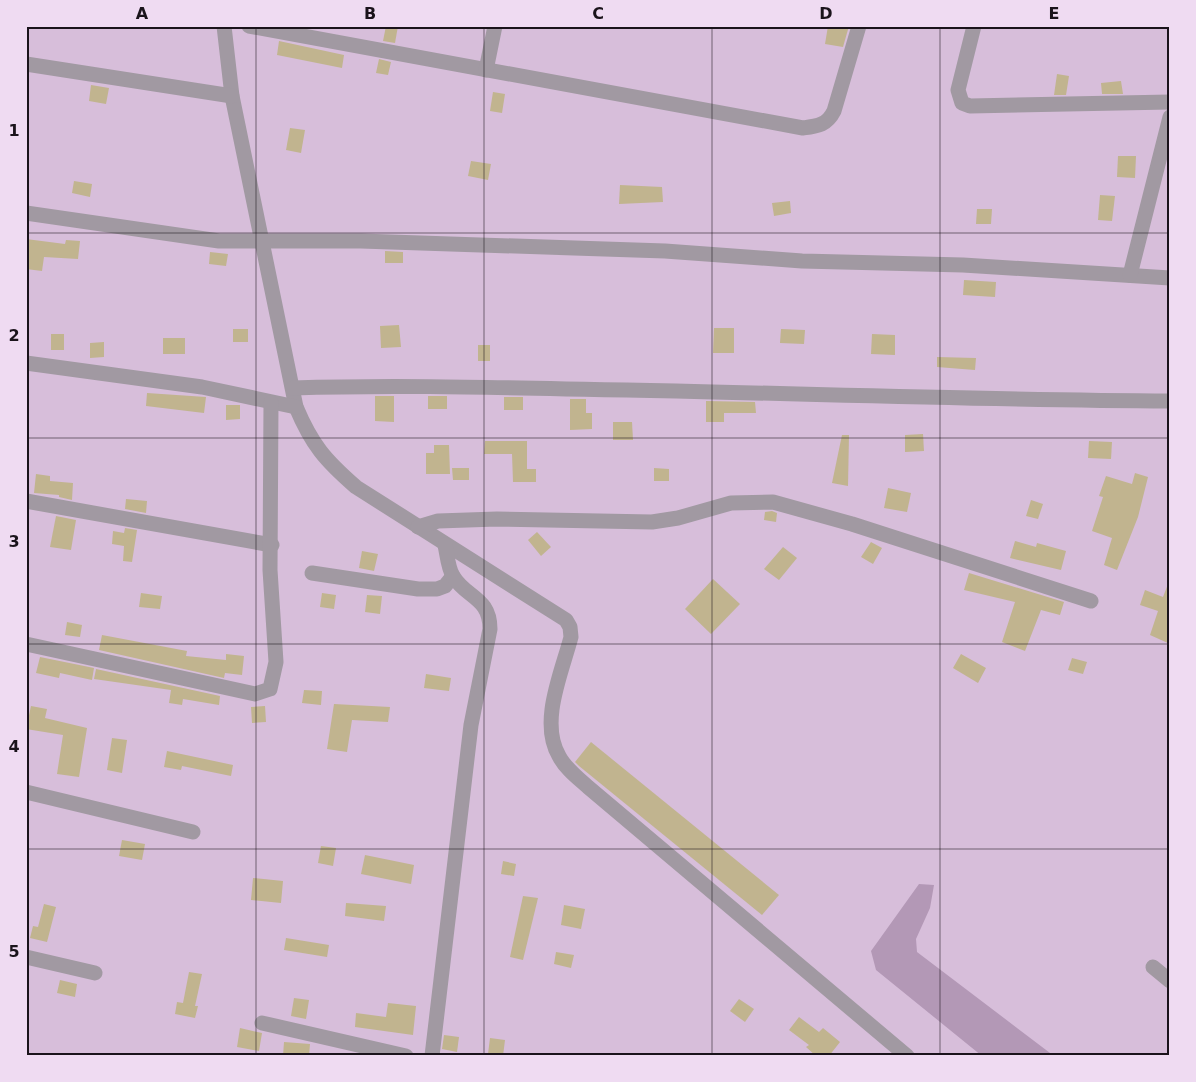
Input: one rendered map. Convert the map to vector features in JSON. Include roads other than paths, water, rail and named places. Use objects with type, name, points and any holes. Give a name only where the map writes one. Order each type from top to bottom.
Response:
[{"type":"street","points":[[224,26],[232,96],[296,407],[306,431],[327,462],[356,487],[566,620],[570,627],[571,637],[552,709],[552,744],[560,759],[588,787],[900,1054]]},
{"type":"street","points":[[249,26],[803,128],[822,125],[829,121],[834,111],[859,26]]},
{"type":"street","points":[[486,70],[495,26]]},
{"type":"street","points":[[974,26],[958,90],[962,103],[970,106],[1170,102]]},
{"type":"street","points":[[26,64],[232,96]]},
{"type":"street","points":[[1130,275],[1170,116]]},
{"type":"street","points":[[26,213],[219,241],[361,241],[666,251],[802,261],[963,265],[1170,278]]},
{"type":"street","points":[[26,363],[202,387],[296,407]]},
{"type":"street","points":[[293,388],[381,386],[773,393],[1057,401],[1170,401]]},
{"type":"street","points":[[26,644],[255,694],[270,689],[276,662],[270,570],[272,546],[272,403]]},
{"type":"street","points":[[26,502],[272,546]]},
{"type":"street","points":[[418,528],[438,521],[497,519],[652,522],[678,518],[731,503],[773,502],[852,524],[1091,601]]},
{"type":"street","points":[[432,1056],[471,725],[490,629],[490,618],[486,610],[453,576],[445,545]]},
{"type":"street","points":[[312,573],[418,589],[437,589],[446,586],[453,576]]},
{"type":"street","points":[[26,792],[193,832]]},
{"type":"street","points":[[26,957],[95,973]]},
{"type":"street","points":[[1153,967],[1170,981]]},
{"type":"street","points":[[262,1023],[406,1056]]}]
